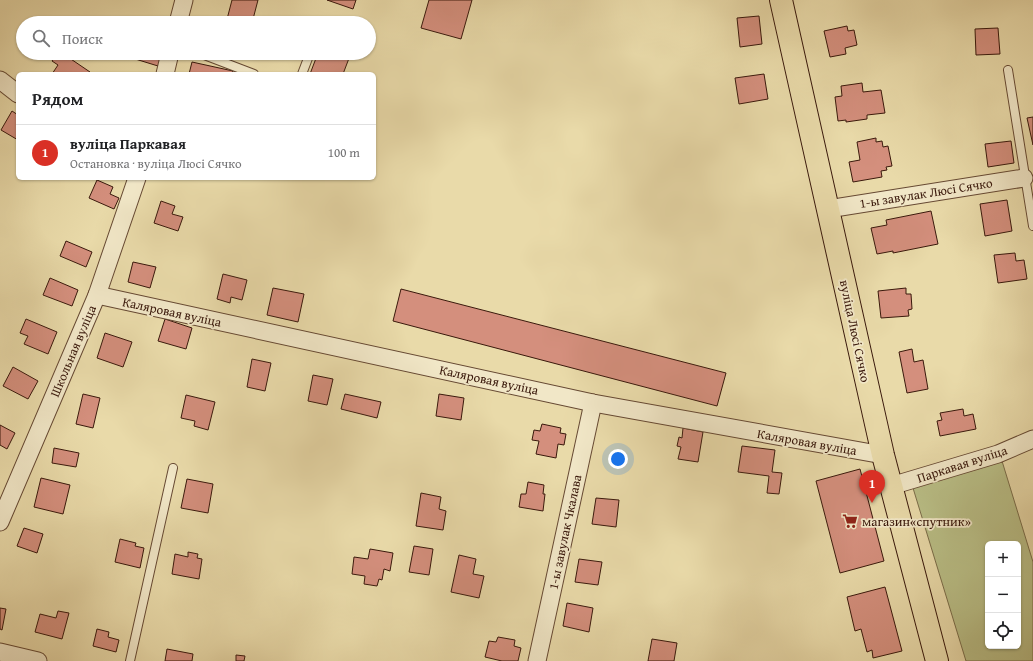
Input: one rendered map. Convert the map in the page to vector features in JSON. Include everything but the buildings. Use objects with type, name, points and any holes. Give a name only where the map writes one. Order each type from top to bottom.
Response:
[{"type":"main road","name":"вуліца Люсі Сячко","points":[[781,0],[883,456],[937,661]]},
{"type":"street","points":[[180,16],[184,0]]},
{"type":"street","points":[[165,72],[168,60]]},
{"type":"street","points":[[0,80],[16,92]]},
{"type":"street","name":"1-ы завулак Люсі Сячко","points":[[828,209],[1024,178]]},
{"type":"street","name":"Школьная вуліца","points":[[0,522],[97,295],[134,180]]},
{"type":"street","name":"Каляровая вуліца","points":[[97,295],[593,403],[883,456]]},
{"type":"street","name":"1-ы завулак Чкалава","points":[[536,661],[593,403]]},
{"type":"street","name":"Паркавая вуліца","points":[[891,486],[998,454],[1033,439]]},
{"type":"street","points":[[0,652],[38,661]]},
{"type":"lane","points":[[217,60],[249,72]]},
{"type":"lane","points":[[303,72],[307,60]]},
{"type":"lane","points":[[1008,70],[1024,178],[1033,226]]},
{"type":"lane","points":[[130,661],[172,468]]},
{"type":"green space","points":[[1002,461],[1033,562],[1033,661],[966,661],[913,488]]},
{"type":"place","name":"вуліца Паркавая","points":[[872,503]]},
{"type":"place","name":"магазин«спутник»","points":[[850,521]]}]
